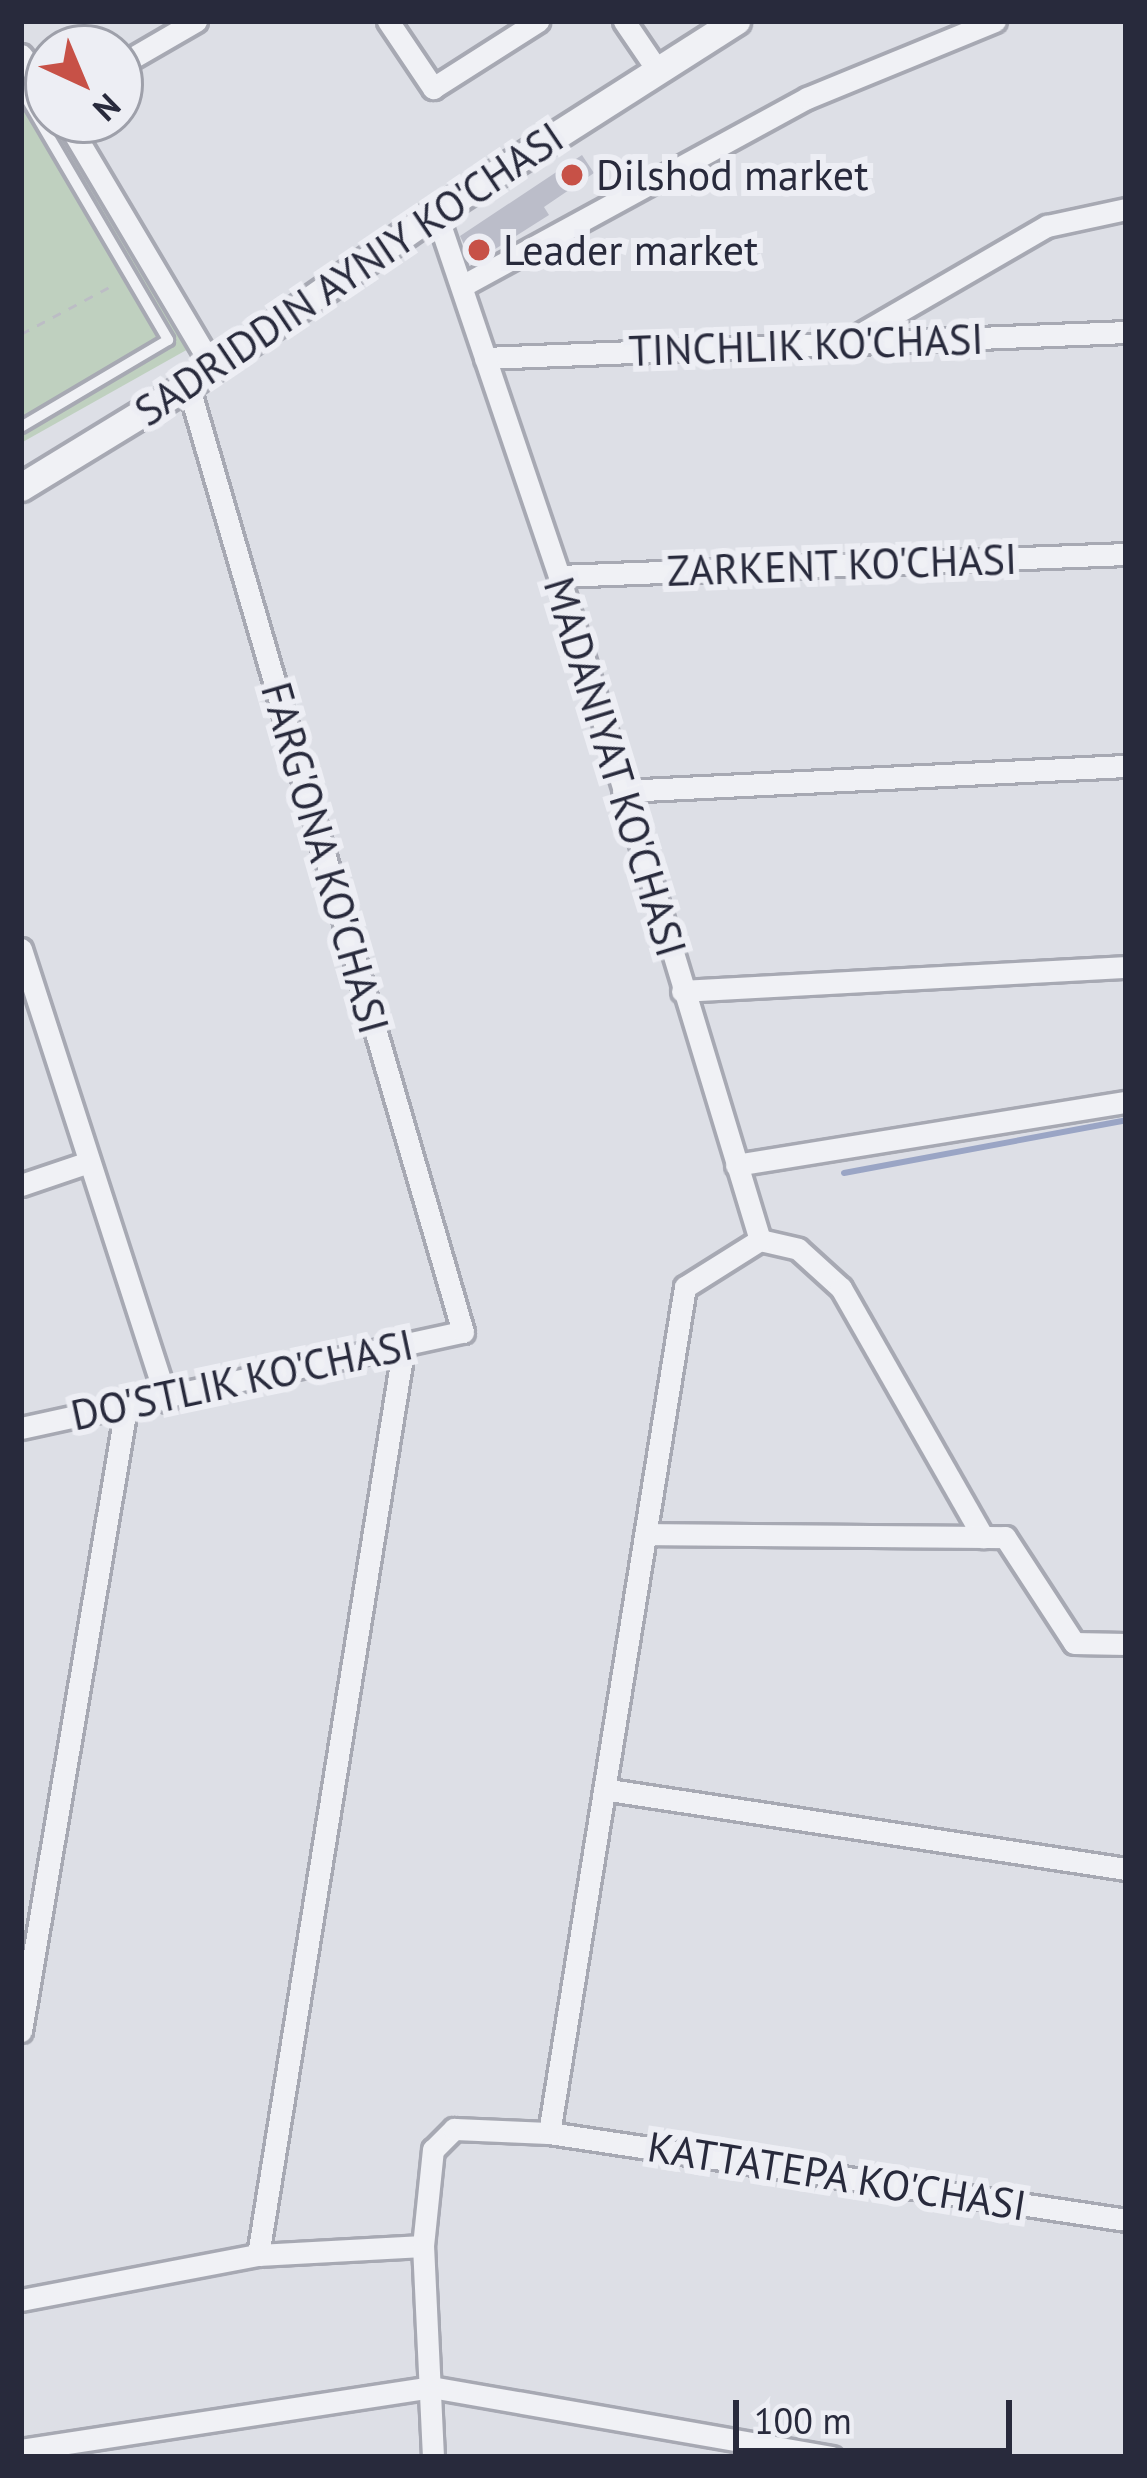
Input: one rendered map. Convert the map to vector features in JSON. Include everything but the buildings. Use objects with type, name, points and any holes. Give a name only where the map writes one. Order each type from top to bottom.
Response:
[{"type":"street","points":[[144,51],[196,21]]},
{"type":"street","points":[[388,21],[433,88],[538,21]]},
{"type":"street","points":[[624,21],[658,71]]},
{"type":"street","name":"SADRIDDIN AYNIY KO'CHASI","points":[[21,487],[188,385],[436,212],[734,21]]},
{"type":"street","points":[[461,286],[807,98],[995,21]]},
{"type":"street","points":[[80,144],[213,368]]},
{"type":"street","points":[[845,344],[1047,226],[1126,209]]},
{"type":"street","name":"MADANIYAT KO'CHASI","points":[[436,212],[559,576],[760,1240]]},
{"type":"street","name":"TINCHLIK KO'CHASI","points":[[485,358],[1126,332]]},
{"type":"street","name":"FARG'ONA KO'CHASI","points":[[188,385],[463,1332]]},
{"type":"street","name":"ZARKENT KO'CHASI","points":[[559,576],[1126,554]]},
{"type":"street","points":[[623,791],[1126,766]]},
{"type":"street","points":[[21,949],[167,1401]]},
{"type":"street","points":[[682,992],[1126,967]]},
{"type":"street","points":[[736,1165],[1126,1102]]},
{"type":"street","points":[[21,1184],[89,1162]]},
{"type":"street","points":[[549,2133],[609,1790],[685,1287],[760,1240],[798,1249],[841,1288],[983,1537]]},
{"type":"street","name":"DO'STLIK KO'CHASI","points":[[21,1428],[167,1401],[463,1332]]},
{"type":"street","points":[[259,2254],[404,1345]]},
{"type":"street","points":[[21,2031],[126,1408]]},
{"type":"street","points":[[647,1534],[1012,1539],[1074,1642],[1126,1644]]},
{"type":"street","points":[[609,1790],[1126,1869]]},
{"type":"street","name":"KATTATEPA KO'CHASI","points":[[423,2246],[441,2138],[454,2129],[549,2133],[1126,2220]]},
{"type":"street","points":[[21,2300],[259,2254],[423,2246],[433,2457]]},
{"type":"street","points":[[21,2450],[431,2387],[832,2457]]},
{"type":"lane","points":[[21,89],[168,340],[21,427]]},
{"type":"path","points":[[21,334],[130,276]]},
{"type":"green space","points":[[21,66],[24,144],[68,144],[190,348],[21,443]]},
{"type":"waterway","points":[[844,1173],[1126,1120]]},
{"type":"place","name":"Dilshod market","points":[[572,175]]},
{"type":"place","name":"Leader market","points":[[479,250]]}]
